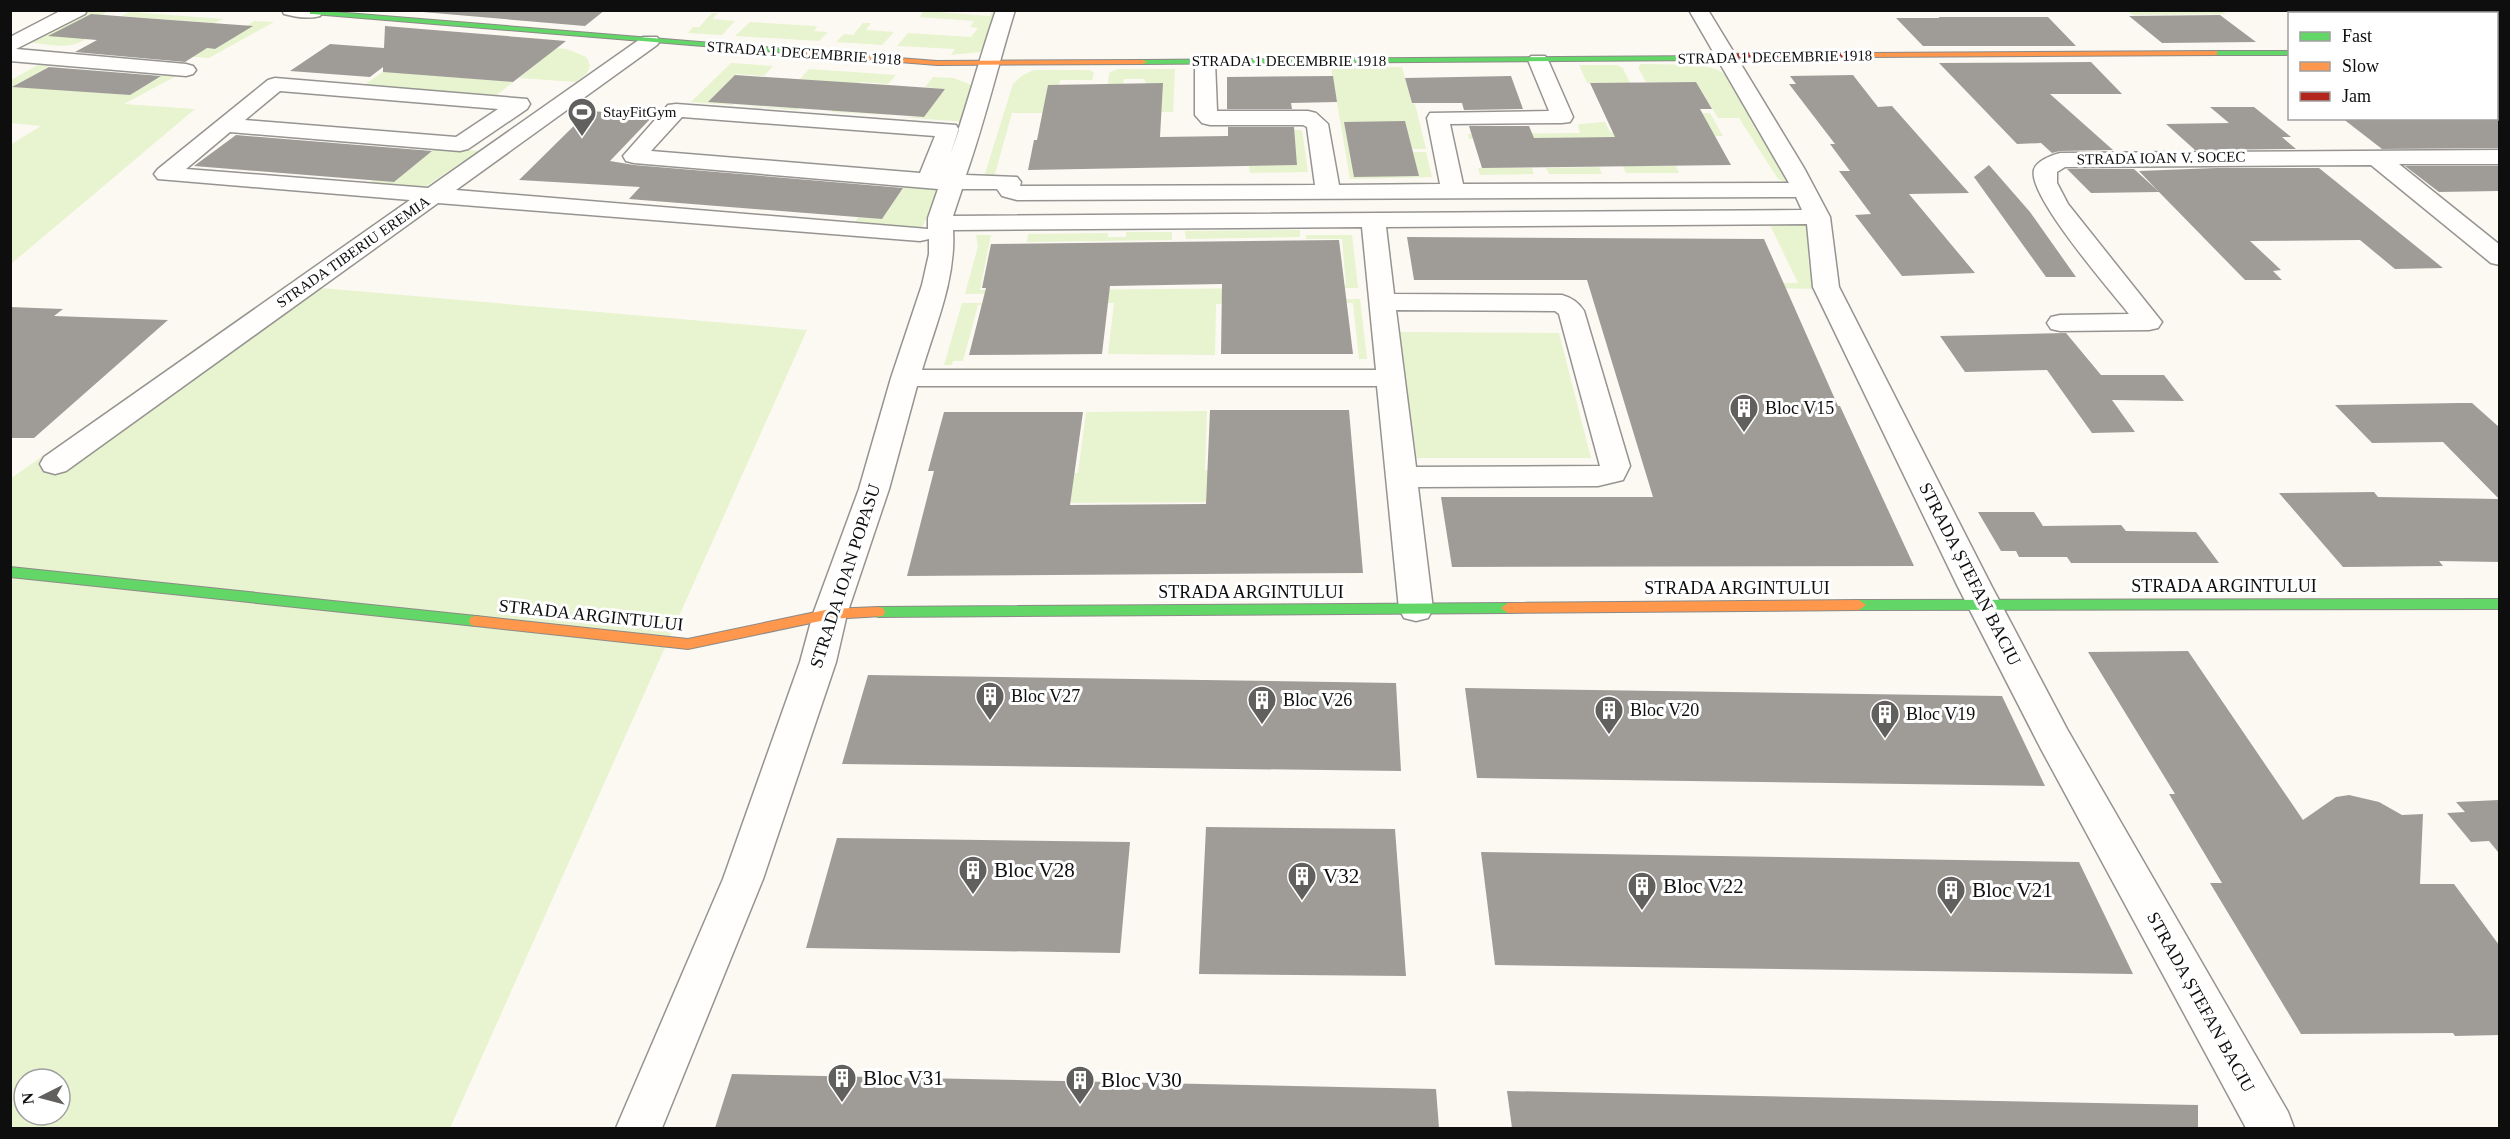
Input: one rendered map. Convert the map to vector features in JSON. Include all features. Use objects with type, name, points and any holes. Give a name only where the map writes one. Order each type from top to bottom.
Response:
[{"type":"street","points":[[10,45],[78,10]]},
{"type":"street","name":"STRADA 1 DECEMBRIE 1918","points":[[291,10],[937,63],[1538,60],[1758,55],[2288,53]]},
{"type":"street","name":"STRADA IOAN POPASU","points":[[639,1128],[744,879],[818,662],[830,614],[874,489],[905,378],[935,285],[942,254],[931,228],[940,218],[941,181],[973,123],[988,64],[1006,10]]},
{"type":"street","name":"STRADA ȘTEFAN BACIU","points":[[1698,10],[1812,204],[1826,288],[1985,605],[2054,739],[2271,1128]]},
{"type":"street","name":"STRADA TIBERIU EREMIA","points":[[55,464],[650,41]]},
{"type":"street","points":[[10,55],[186,69]]},
{"type":"street","points":[[1453,191],[1438,118],[1562,117],[1538,60]]},
{"type":"street","points":[[1205,61],[1206,115],[1209,118],[1308,118],[1314,120],[1317,124],[1328,191]]},
{"type":"street","points":[[225,125],[460,144],[519,104],[275,84],[225,125],[166,174],[432,196],[931,228],[1373,219],[1812,204]]},
{"type":"street","points":[[941,181],[948,130],[676,110],[634,156],[941,181],[1009,182],[1010,191],[1017,193],[1453,191],[1812,204]]},
{"type":"street","points":[[491,123],[530,126]]},
{"type":"street","name":"STRADA IOAN V. SOCEC","points":[[2060,323],[2149,322],[2057,206],[2045,183],[2045,169],[2061,160],[2499,156]]},
{"type":"street","points":[[2376,157],[2499,258]]},
{"type":"street","points":[[1373,219],[1416,609]]},
{"type":"street","points":[[1382,302],[1562,303],[1571,311],[1615,466],[1612,472],[1598,476],[1402,477]]},
{"type":"street","points":[[905,378],[1391,378]]},
{"type":"street","name":"STRADA ARGINTULUI","points":[[10,572],[688,644],[830,614],[1985,605],[2499,604]]},
{"type":"green space","points":[[2220,10],[2226,14],[2133,15],[2127,11]]},
{"type":"green space","points":[[88,11],[109,11],[100,17],[86,39],[79,43],[62,46],[28,42]]},
{"type":"green space","points":[[924,11],[990,16],[992,11],[997,11],[980,52],[951,55],[955,49],[897,46],[908,33],[971,37],[978,28],[970,27],[974,21],[919,17]]},
{"type":"green space","points":[[130,12],[224,19],[214,23],[121,16]]},
{"type":"green space","points":[[712,13],[718,13],[712,19],[735,21],[722,35],[688,33],[693,27],[699,27]]},
{"type":"green space","points":[[254,21],[274,22],[209,58],[155,54],[171,45],[215,49]]},
{"type":"green space","points":[[750,22],[815,26],[817,27],[814,31],[828,32],[819,41],[735,36]]},
{"type":"green space","points":[[863,23],[871,23],[866,30],[894,32],[882,45],[836,42],[844,34],[853,35]]},
{"type":"green space","points":[[428,40],[567,49],[586,57],[590,65],[585,74],[576,82],[519,78],[538,63],[450,77],[513,82],[497,95],[364,85]]},
{"type":"green space","points":[[731,63],[773,66],[764,76],[736,74],[709,102],[734,104],[732,105],[691,102]]},
{"type":"green space","points":[[1641,64],[1702,65],[1718,70],[1737,82],[1797,187],[1778,179],[1739,118],[1718,118],[1696,82],[1646,82],[1638,68]]},
{"type":"green space","points":[[38,65],[50,66],[14,86],[130,95],[162,75],[176,76],[124,104],[195,109],[11,264],[10,145],[41,126],[11,123],[11,80]]},
{"type":"green space","points":[[1579,65],[1617,65],[1623,68],[1630,83],[1587,83]]},
{"type":"green space","points":[[1331,67],[1402,67],[1412,103],[1415,104],[1426,149],[1412,149],[1413,152],[1426,152],[1432,177],[1350,179]]},
{"type":"green space","points":[[809,69],[896,75],[888,84],[860,82],[836,111],[894,115],[831,112],[839,102],[806,99],[797,110],[741,106],[794,108],[819,81],[800,79]]},
{"type":"green space","points":[[1118,69],[1175,69],[1173,112],[1159,112],[1144,79],[1124,79],[1123,84],[1108,84],[1109,73]]},
{"type":"green space","points":[[1034,70],[1090,70],[1094,73],[1092,80],[1060,80],[1059,85],[1048,85],[1044,113],[1012,113],[993,181],[982,183],[1013,84],[1023,75]]},
{"type":"green space","points":[[933,77],[954,78],[971,85],[975,97],[966,122],[900,117],[924,117],[944,89],[925,87]]},
{"type":"green space","points":[[1606,113],[1710,113],[1723,136],[1469,139],[1468,134],[1580,133],[1578,125],[1580,124],[1605,122],[1610,132],[1614,133]]},
{"type":"green space","points":[[1302,130],[1308,172],[1250,173],[1249,166],[1297,165],[1294,135],[1233,131]]},
{"type":"green space","points":[[408,145],[479,151],[425,187],[368,184],[373,180],[394,182],[434,149]]},
{"type":"green space","points":[[1623,166],[1676,166],[1679,173],[1626,173]]},
{"type":"green space","points":[[1599,167],[1602,174],[1549,174],[1546,168]]},
{"type":"green space","points":[[1478,168],[1532,168],[1534,174],[1480,175]]},
{"type":"green space","points":[[906,184],[940,188],[922,228],[855,223],[858,217],[882,219]]},
{"type":"green space","points":[[1806,220],[1809,266],[1821,289],[1753,288],[1751,283],[1798,283],[1770,225],[1748,226],[1747,221]]},
{"type":"green space","points":[[1300,230],[1300,237],[1186,239],[1185,231]]},
{"type":"green space","points":[[1126,232],[1172,232],[1172,240],[1027,242],[1028,234],[1108,233],[1108,237],[1126,237]]},
{"type":"green space","points":[[976,235],[991,235],[980,290],[1036,290],[1035,293],[965,294],[978,246]]},
{"type":"green space","points":[[1306,235],[1352,235],[1358,288],[1298,288],[1298,285],[1346,285],[1342,239],[1306,239]]},
{"type":"green space","points":[[286,285],[807,330],[450,1128],[11,1128],[10,479]]},
{"type":"green space","points":[[1275,288],[1276,303],[1216,304],[1215,355],[1108,354],[1114,303],[1054,303],[1057,290]]},
{"type":"green space","points":[[1360,299],[1367,359],[1359,359],[1353,303],[1299,303],[1299,300]]},
{"type":"green space","points":[[962,303],[1032,303],[1032,305],[978,305],[963,361],[953,361],[952,365],[944,365]]},
{"type":"green space","points":[[1395,332],[1559,333],[1591,458],[1409,458]]},
{"type":"green space","points":[[1207,411],[1205,470],[1276,470],[1276,502],[1010,503],[1015,473],[1078,473],[1086,412]]},
{"type":"building","points":[[399,10],[605,10],[585,26]]},
{"type":"building","points":[[91,14],[253,26],[215,49],[207,48],[185,62],[75,52],[97,40],[48,36]]},
{"type":"building","points":[[2220,15],[2256,42],[2162,43],[2129,16]]},
{"type":"building","points":[[1938,17],[2048,17],[2076,46],[1923,46],[1896,18],[1940,18]]},
{"type":"building","points":[[385,26],[566,41],[513,82],[383,72],[383,67],[370,77],[290,71],[330,44],[384,48]]},
{"type":"building","points":[[2091,62],[2122,94],[2050,94],[2113,150],[2052,153],[2041,143],[2017,144],[1939,63]]},
{"type":"building","points":[[49,67],[161,76],[130,95],[12,87]]},
{"type":"building","points":[[735,75],[945,89],[924,117],[708,102]]},
{"type":"building","points":[[1853,75],[1878,107],[1892,106],[1969,193],[1909,194],[1975,273],[1902,276],[1855,215],[1871,214],[1839,171],[1850,171],[1830,144],[1835,144],[1789,84],[1796,84],[1790,76]]},
{"type":"building","points":[[1333,76],[1337,102],[1291,103],[1292,109],[1227,109],[1227,77]]},
{"type":"building","points":[[1511,76],[1523,109],[1464,110],[1462,103],[1412,103],[1405,78]]},
{"type":"building","points":[[1696,82],[1712,109],[1700,109],[1731,165],[1482,168],[1469,126],[1529,126],[1534,138],[1615,137],[1590,83]]},
{"type":"building","points":[[1163,83],[1160,137],[1228,136],[1228,127],[1294,127],[1297,165],[1028,170],[1034,140],[1037,140],[1048,85]]},
{"type":"building","points":[[2210,107],[2254,107],[2291,137],[2282,137],[2296,149],[2195,150],[2166,124],[2229,123]]},
{"type":"building","points":[[589,111],[654,115],[610,161],[903,188],[882,219],[629,199],[640,187],[519,180]]},
{"type":"building","points":[[2499,118],[2499,148],[2382,149],[2345,120],[2498,120]]},
{"type":"building","points":[[1405,121],[1419,176],[1354,177],[1344,122]]},
{"type":"building","points":[[236,135],[432,151],[394,182],[194,166]]},
{"type":"building","points":[[1989,165],[2030,212],[2076,277],[2046,277],[1974,177]]},
{"type":"building","points":[[2405,166],[2499,166],[2499,191],[2439,192]]},
{"type":"building","points":[[2319,168],[2443,268],[2395,269],[2360,240],[2250,241],[2281,270],[2273,271],[2282,280],[2245,280],[2159,192],[2091,193],[2067,169],[2134,169],[2158,191],[2139,171]]},
{"type":"building","points":[[1407,237],[1764,239],[1838,406],[1840,406],[1914,566],[1452,567],[1441,497],[1653,497],[1587,280],[1414,280]]},
{"type":"building","points":[[1339,240],[1353,354],[1221,354],[1222,284],[1110,286],[1102,354],[969,355],[986,288],[982,288],[991,244]]},
{"type":"building","points":[[10,307],[63,309],[54,316],[168,320],[34,438],[10,438]]},
{"type":"building","points":[[2066,333],[2101,375],[2164,375],[2184,401],[2112,400],[2135,432],[2092,433],[2047,370],[1965,372],[1940,336]]},
{"type":"building","points":[[2472,403],[2499,427],[2499,499],[2443,442],[2372,443],[2335,405]]},
{"type":"building","points":[[1210,410],[1349,410],[1363,573],[907,576],[934,471],[928,471],[944,412],[1083,412],[1070,505],[1206,504]]},
{"type":"building","points":[[2374,492],[2378,497],[2499,499],[2499,562],[2439,561],[2443,566],[2343,567],[2279,493]]},
{"type":"building","points":[[1978,512],[2034,512],[2043,526],[2121,525],[2126,531],[2196,532],[2219,563],[2071,563],[2067,557],[2019,557],[2016,551],[2001,551]]},
{"type":"building","points":[[2188,651],[2303,820],[2336,797],[2349,795],[2379,802],[2402,815],[2423,814],[2420,884],[2454,884],[2499,945],[2499,1035],[2301,1034],[2210,883],[2222,883],[2169,794],[2175,794],[2088,652]]},
{"type":"building","points":[[868,675],[1396,683],[1401,771],[842,764]]},
{"type":"building","points":[[1465,688],[2002,696],[2045,786],[1477,778]]},
{"type":"building","points":[[2499,800],[2499,853],[2489,841],[2471,842],[2447,813],[2465,812],[2456,802]]},
{"type":"building","name":"V32","points":[[1206,827],[1395,829],[1406,976],[1199,974]]},
{"type":"building","name":"Bloc V28","points":[[837,838],[1130,842],[1120,953],[806,948]]},
{"type":"building","points":[[1481,852],[2079,862],[2133,974],[1495,965]]},
{"type":"building","points":[[732,1074],[1436,1089],[1439,1128],[715,1128]]},
{"type":"building","points":[[1507,1091],[2198,1105],[2198,1128],[1512,1128]]},
{"type":"traffic: fast","points":[[313,12],[799,52]]},
{"type":"traffic: fast","points":[[2214,53],[2288,53]]},
{"type":"traffic: fast","points":[[1143,62],[1710,58]]},
{"type":"traffic: fast","points":[[10,572],[476,621]]},
{"type":"traffic: fast","points":[[1859,605],[2500,604]]},
{"type":"traffic: fast","points":[[878,612],[1508,608]]},
{"type":"traffic: slow","points":[[799,52],[937,63],[1143,62]]},
{"type":"traffic: slow","points":[[1868,55],[2214,53]]},
{"type":"traffic: slow","points":[[1508,608],[1859,605]]},
{"type":"traffic: slow","points":[[476,621],[688,644],[830,614],[878,612]]},
{"type":"traffic: jam","points":[[1710,58],[1747,55],[1868,55]]},
{"type":"place","name":"StayFitGym","points":[[582,138]]},
{"type":"place","name":"Bloc V15","points":[[1744,434]]},
{"type":"place","name":"Bloc V27","points":[[990,722]]},
{"type":"place","name":"Bloc V26","points":[[1262,726]]},
{"type":"place","name":"Bloc V20","points":[[1609,736]]},
{"type":"place","name":"Bloc V19","points":[[1885,740]]},
{"type":"place","name":"Bloc V28","points":[[973,896]]},
{"type":"place","name":"V32","points":[[1302,902]]},
{"type":"place","name":"Bloc V22","points":[[1642,912]]},
{"type":"place","name":"Bloc V21","points":[[1951,916]]},
{"type":"place","name":"Bloc V31","points":[[842,1104]]},
{"type":"place","name":"Bloc V30","points":[[1080,1106]]}]
